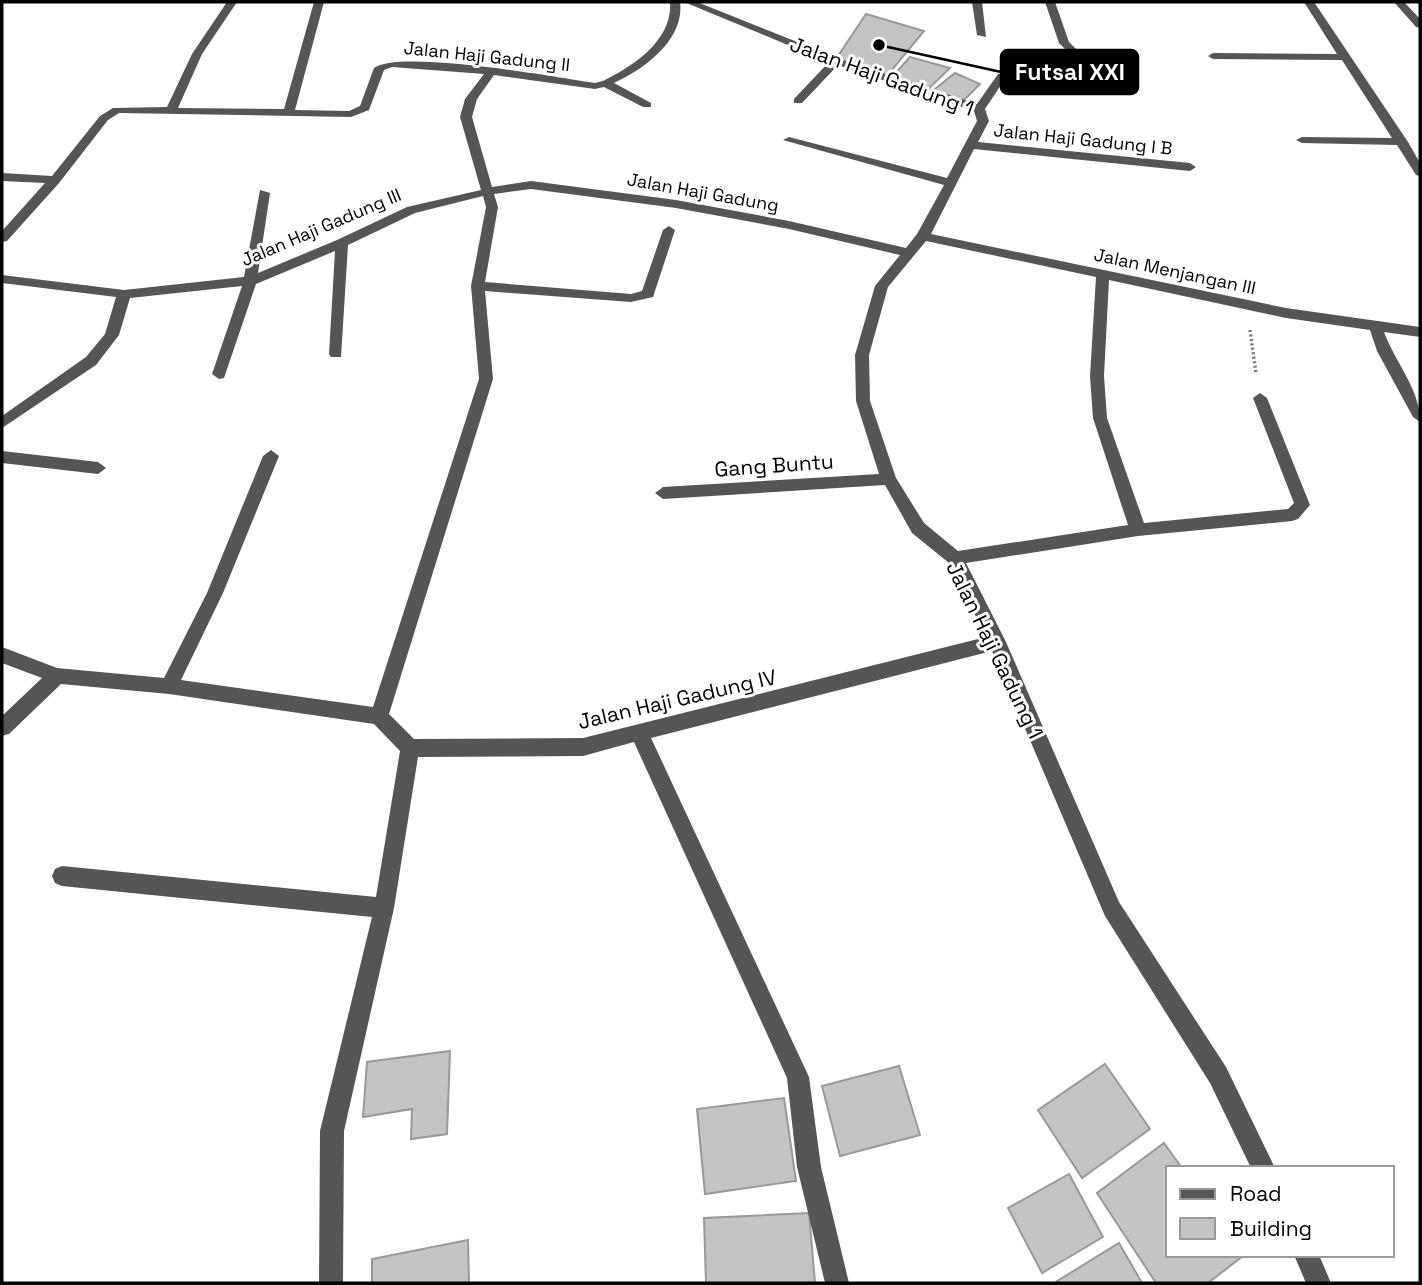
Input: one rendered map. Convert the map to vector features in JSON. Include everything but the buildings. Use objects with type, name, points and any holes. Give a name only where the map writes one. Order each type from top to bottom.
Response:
[{"type":"street","points":[[171,110],[197,54],[232,2]]},
{"type":"street","points":[[289,111],[318,2]]},
{"type":"street","points":[[607,85],[630,73],[667,36],[676,16],[675,2]]},
{"type":"street","name":"Jalan Haji Gadung 1","points":[[689,2],[836,61],[979,109],[983,121],[923,236],[882,286],[862,355],[863,401],[889,479],[918,528],[956,558],[997,642],[1112,909],[1218,1075],[1263,1166]]},
{"type":"street","points":[[977,2],[982,35]]},
{"type":"street","points":[[1050,2],[1064,43],[1072,50]]},
{"type":"street","points":[[1309,2],[1420,172]]},
{"type":"street","points":[[1399,2],[1420,25]]},
{"type":"street","points":[[1213,56],[1345,57]]},
{"type":"street","points":[[799,101],[836,61]]},
{"type":"street","name":"Jalan Haji Gadung II","points":[[55,180],[111,112],[124,109],[351,114],[365,108],[379,68],[391,65],[491,71],[595,86],[607,85]]},
{"type":"street","points":[[379,716],[486,379],[478,286],[492,207],[490,191],[466,117],[471,99],[491,71]]},
{"type":"street","points":[[979,109],[1002,76]]},
{"type":"street","points":[[607,85],[647,105]]},
{"type":"street","points":[[789,139],[950,183]]},
{"type":"street","points":[[1302,140],[1402,142]]},
{"type":"street","name":"Jalan Haji Gadung I B","points":[[972,145],[1190,167]]},
{"type":"street","points":[[2,177],[55,180]]},
{"type":"street","points":[[2,238],[55,180]]},
{"type":"street","name":"Jalan Haji Gadung","points":[[490,191],[531,185],[562,187],[789,225],[909,253]]},
{"type":"street","name":"Jalan Haji Gadung III","points":[[2,279],[124,294],[250,281],[342,243],[411,210],[490,191]]},
{"type":"street","points":[[219,374],[250,281],[264,193]]},
{"type":"street","points":[[478,286],[631,298],[648,295],[669,230]]},
{"type":"street","name":"Jalan Menjangan III","points":[[923,236],[1247,306],[1376,328],[1420,332]]},
{"type":"street","points":[[336,354],[342,243]]},
{"type":"street","points":[[1103,275],[1097,376],[1100,418],[1138,530]]},
{"type":"street","points":[[2,423],[91,361],[112,335],[124,294]]},
{"type":"street","points":[[1376,328],[1384,351],[1420,417]]},
{"type":"street","points":[[956,558],[1138,530],[1292,515],[1298,512],[1302,505],[1300,495],[1260,398]]},
{"type":"street","points":[[169,686],[215,593],[271,456]]},
{"type":"street","points":[[2,457],[98,468]]},
{"type":"street","name":"Gang Buntu","points":[[663,493],[889,479]]},
{"type":"street","name":"Jalan Haji Gadung IV","points":[[410,748],[583,747],[997,642]]},
{"type":"street","points":[[2,654],[57,676],[169,686],[379,716],[410,748],[384,908],[332,1131],[331,1283]]},
{"type":"street","points":[[2,728],[57,676]]},
{"type":"street","points":[[639,733],[798,1077],[809,1167],[836,1283]]},
{"type":"street","points":[[62,876],[384,908]]},
{"type":"street","points":[[1307,1257],[1319,1283]]},
{"type":"path","points":[[1247,306],[1260,398]]},
{"type":"place","name":"Futsal XXI","points":[[879,45]]}]
